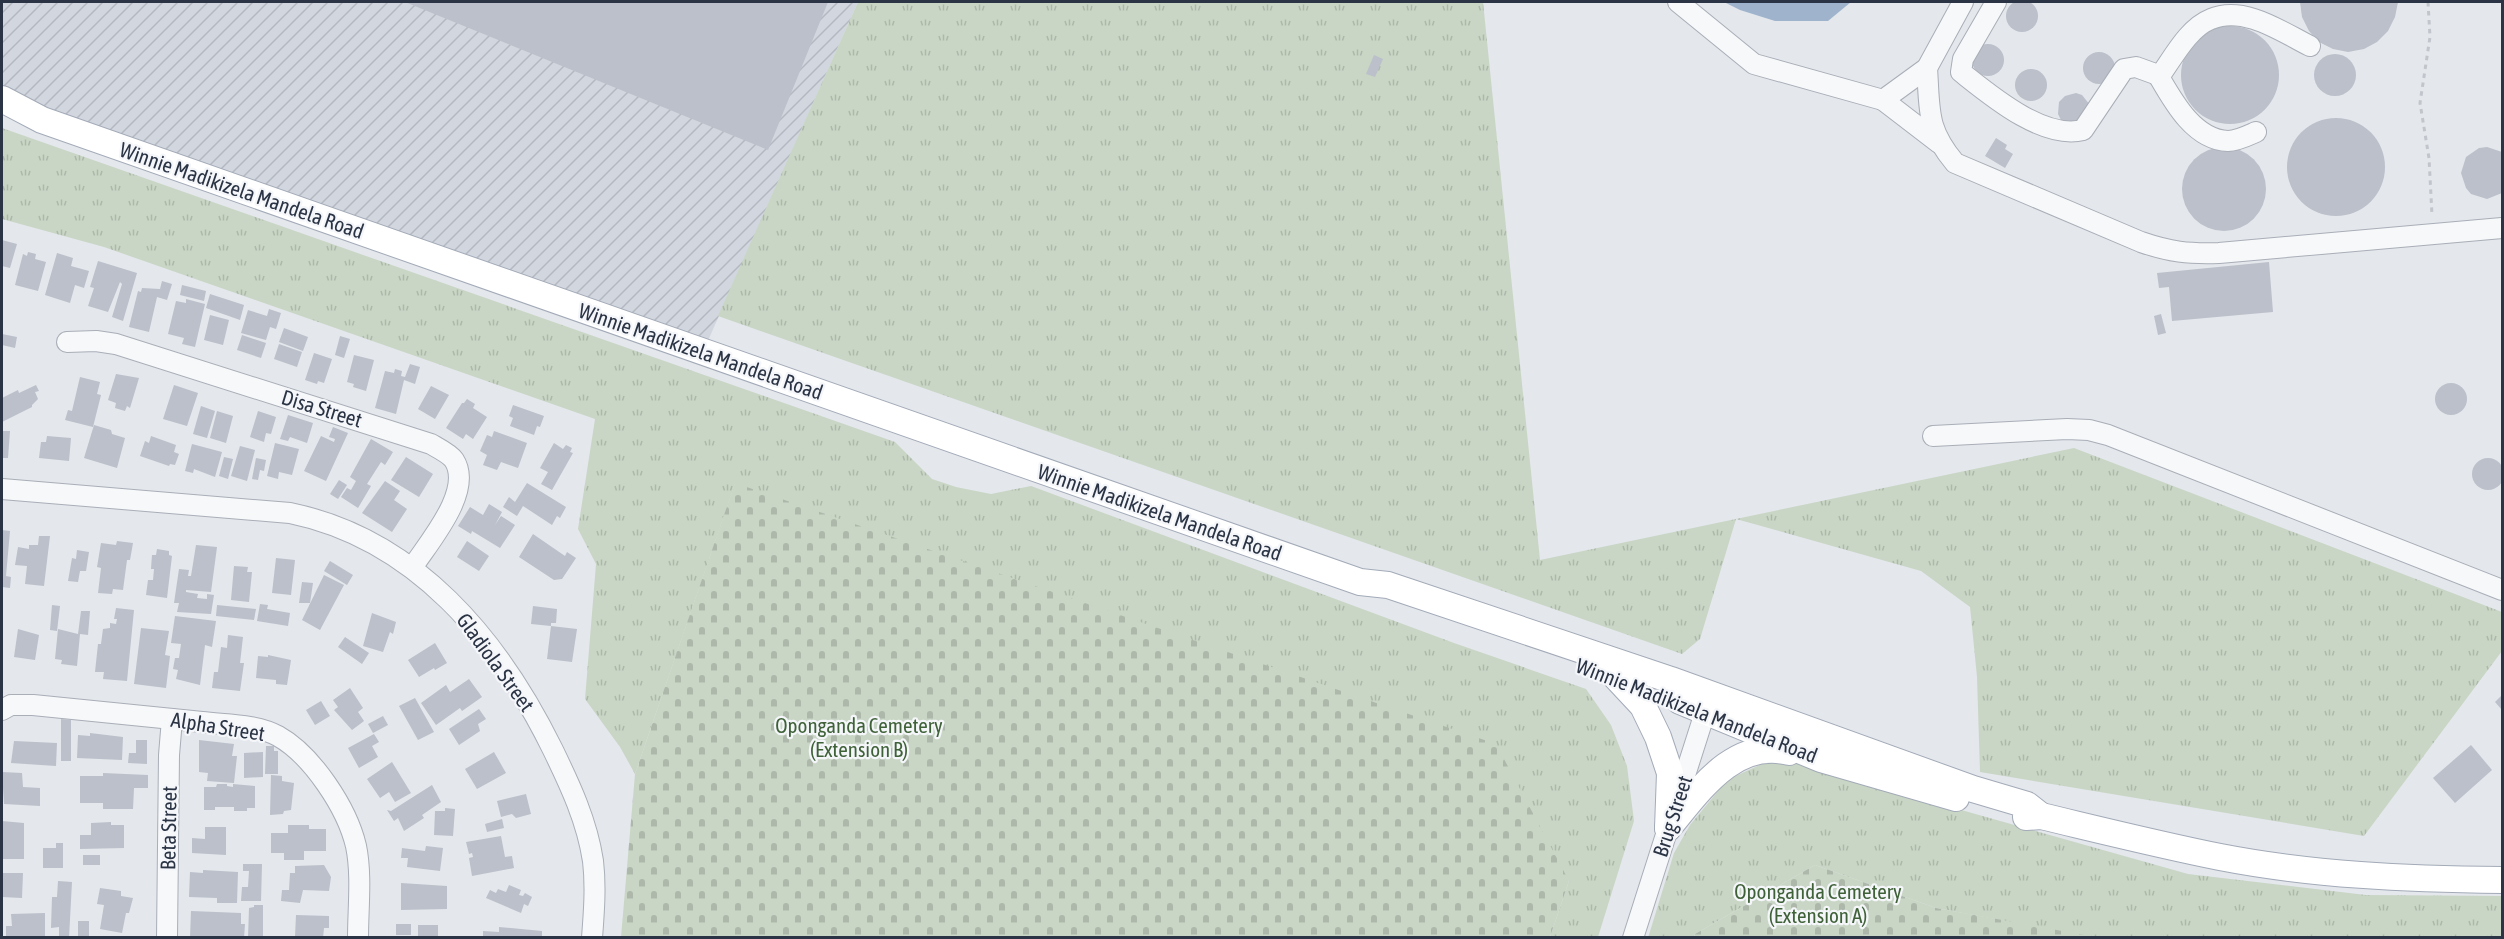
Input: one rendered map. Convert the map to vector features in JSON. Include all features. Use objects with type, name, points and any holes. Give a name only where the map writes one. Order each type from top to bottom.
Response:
[{"type":"main road","name":"Winnie Madikizela Mandela Road","points":[[2,99],[42,120],[1360,582],[1385,597],[1615,676],[1708,703],[2027,805],[2041,816]]},
{"type":"main road","name":"Winnie Madikizela Mandela Road","points":[[2,114],[42,120]]},
{"type":"main road","name":"Winnie Madikizela Mandela Road","points":[[1360,582],[1388,585],[1708,703],[1821,759],[2023,817],[2041,816],[2221,857],[2301,869],[2364,875],[2502,880]]},
{"type":"main road","points":[[1615,676],[1643,706],[1658,737],[1670,773],[1668,828]]},
{"type":"main road","points":[[1668,828],[1723,766],[1741,757],[1760,750],[1775,748],[1821,759]]},
{"type":"street","points":[[1678,2],[1754,64],[1882,100],[1939,143],[1955,163],[2141,242],[2171,252],[2219,253],[2502,228]]},
{"type":"street","points":[[1882,100],[1927,68],[1963,2]]},
{"type":"street","points":[[1996,2],[1963,59],[1961,72],[2009,109],[2048,128],[2070,134],[2083,130],[2124,69],[2136,67],[2159,77],[2173,100],[2192,123],[2204,133],[2228,141],[2256,132]]},
{"type":"street","points":[[2159,77],[2188,37],[2210,19],[2226,15],[2254,18],[2310,46]]},
{"type":"street","points":[[1927,68],[1930,119],[1939,143]]},
{"type":"street","name":"Disa Street","points":[[67,342],[96,341],[116,344],[406,434],[438,448],[454,460],[460,484],[450,511],[412,568]]},
{"type":"street","points":[[1933,436],[2067,429],[2089,430],[2108,435],[2502,590]]},
{"type":"street","name":"Gladiola Street","points":[[2,489],[290,513],[321,519],[345,528],[385,549],[412,568],[453,603],[482,637],[530,707],[564,771],[581,812],[592,861],[595,890],[592,938]]},
{"type":"street","name":"Brug Street","points":[[1634,938],[1708,703]]},
{"type":"street","name":"Alpha Street","points":[[2,710],[11,705],[33,705],[172,718],[259,728],[279,736],[323,777],[340,808],[355,845],[358,873],[358,938]]},
{"type":"street","name":"Beta Street","points":[[167,938],[169,755],[172,718]]},
{"type":"path","points":[[2428,2],[2430,37],[2420,103],[2429,158],[2433,235]]},
{"type":"shaded area","points":[[2,2],[858,2],[703,352],[2,112]]},
{"type":"green space","points":[[858,2],[1483,2],[1540,560],[2074,448],[2502,612],[2502,651],[2364,836],[1980,772],[1977,677],[1970,607],[1921,571],[1736,519],[1700,639],[1682,654],[718,316]]},
{"type":"green space","points":[[2,128],[895,442],[932,479],[956,487],[991,494],[1031,486],[1454,643],[1586,689],[1611,725],[1627,766],[1634,821],[1598,937],[1550,937],[1569,881],[735,484],[635,774],[620,747],[585,699],[596,564],[578,529],[595,419],[104,247],[2,219]]},
{"type":"green space","name":"Oponganda Cemetery (Extension B)","points":[[735,483],[1496,744],[1569,881],[1550,937],[621,937],[635,774]]},
{"type":"green space","points":[[1791,762],[2188,874],[2366,895],[2502,896],[2502,937],[2095,938],[1936,908],[1815,865],[1695,934],[1694,937],[1648,938],[1674,853],[1690,825],[1727,780],[1764,763]]},
{"type":"green space","name":"Oponganda Cemetery (Extension A)","points":[[1815,865],[1936,908],[2095,937],[1694,937],[1695,934]]},
{"type":"water","points":[[1724,2],[1851,2],[1828,21],[1775,21],[1740,10]]},
{"type":"building","points":[[2022,0],[2033,5],[2038,16],[2033,27],[2022,32],[2011,27],[2006,16],[2011,5]]},
{"type":"building","points":[[405,2],[828,2],[768,150]]},
{"type":"building","points":[[2300,2],[2398,2],[2395,17],[2388,31],[2377,42],[2364,49],[2348,52],[2333,49],[2319,42],[2309,31],[2302,17]]},
{"type":"building","points":[[2230,26],[2249,30],[2264,41],[2275,56],[2279,75],[2275,94],[2264,109],[2249,120],[2230,124],[2211,120],[2196,109],[2185,94],[2181,75],[2185,56],[2196,41],[2211,30]]},
{"type":"building","points":[[1988,44],[2000,48],[2004,60],[2000,72],[1988,76],[1976,72],[1972,60],[1976,48]]},
{"type":"building","points":[[2099,52],[2110,57],[2115,68],[2110,79],[2099,84],[2088,79],[2083,68],[2088,57]]},
{"type":"building","points":[[2335,54],[2350,60],[2356,75],[2350,90],[2335,96],[2320,90],[2314,75],[2320,60]]},
{"type":"building","points":[[1374,55],[1383,59],[1375,77],[1366,74]]},
{"type":"building","points":[[2031,69],[2043,73],[2047,85],[2043,97],[2031,101],[2019,97],[2015,85],[2019,73]]},
{"type":"building","points":[[2076,93],[2082,95],[2090,105],[2080,125],[2061,120],[2058,114],[2059,102],[2065,96]]},
{"type":"building","points":[[2336,118],[2355,122],[2370,133],[2381,148],[2385,167],[2381,186],[2370,201],[2355,212],[2336,216],[2317,212],[2302,201],[2291,186],[2287,167],[2291,148],[2302,133],[2317,122]]},
{"type":"building","points":[[1996,138],[2007,145],[2005,149],[2013,154],[2005,168],[1985,156]]},
{"type":"building","points":[[2224,147],[2247,154],[2259,166],[2266,189],[2259,212],[2247,224],[2224,231],[2201,224],[2189,212],[2182,189],[2189,166],[2201,154]]},
{"type":"building","points":[[2487,147],[2502,152],[2502,193],[2487,199],[2471,194],[2466,188],[2461,173],[2466,157],[2479,148]]},
{"type":"building","points":[[2,240],[17,244],[10,268],[2,266]]},
{"type":"building","points":[[28,252],[36,254],[35,259],[46,262],[38,291],[15,285],[23,254],[27,256]]},
{"type":"building","points":[[57,253],[73,258],[71,266],[89,271],[84,288],[75,285],[70,303],[45,295]]},
{"type":"building","points":[[98,261],[137,273],[123,321],[112,317],[122,284],[120,282],[108,312],[88,306],[94,288],[90,287]]},
{"type":"building","points":[[2269,262],[2273,312],[2172,321],[2169,287],[2159,288],[2157,273]]},
{"type":"building","points":[[162,281],[172,284],[167,300],[157,297],[149,332],[129,327],[138,291],[141,292],[142,288],[160,289]]},
{"type":"building","points":[[182,285],[206,291],[204,301],[180,295]]},
{"type":"building","points":[[210,294],[244,305],[240,320],[206,308]]},
{"type":"building","points":[[186,299],[205,304],[195,347],[182,344],[184,338],[168,334],[176,301],[186,303]]},
{"type":"building","points":[[269,309],[281,313],[276,329],[270,327],[266,340],[241,333],[248,310],[267,316]]},
{"type":"building","points":[[2161,314],[2166,333],[2158,335],[2154,316]]},
{"type":"building","points":[[210,315],[229,320],[223,345],[204,340]]},
{"type":"building","points":[[284,328],[308,337],[303,351],[279,342]]},
{"type":"building","points":[[2,334],[17,337],[15,348],[2,345]]},
{"type":"building","points":[[242,335],[266,343],[261,358],[237,350]]},
{"type":"building","points":[[340,336],[350,339],[344,358],[335,355]]},
{"type":"building","points":[[279,344],[302,352],[297,367],[274,359]]},
{"type":"building","points":[[314,353],[332,359],[324,383],[318,381],[317,384],[305,380]]},
{"type":"building","points":[[354,355],[374,360],[366,391],[353,387],[354,384],[347,382]]},
{"type":"building","points":[[410,364],[420,367],[415,384],[404,380],[396,414],[375,408],[385,371],[394,373],[395,369],[402,371],[401,376],[405,377]]},
{"type":"building","points":[[116,374],[139,378],[130,408],[127,406],[125,411],[115,408],[116,403],[108,400]]},
{"type":"building","points":[[80,377],[100,382],[97,394],[101,395],[93,427],[65,420],[68,410],[72,411]]},
{"type":"building","points":[[2451,383],[2463,387],[2467,399],[2463,411],[2451,415],[2439,411],[2435,399],[2439,387]]},
{"type":"building","points":[[36,385],[39,391],[35,392],[38,399],[32,407],[2,422],[2,398]]},
{"type":"building","points":[[174,385],[198,393],[187,426],[163,419]]},
{"type":"building","points":[[431,386],[449,395],[435,419],[418,409]]},
{"type":"building","points":[[467,399],[475,404],[473,408],[487,417],[473,439],[466,434],[463,439],[446,428]]},
{"type":"building","points":[[513,405],[544,416],[534,435],[510,426],[513,418],[509,416]]},
{"type":"building","points":[[201,406],[215,411],[207,438],[193,434]]},
{"type":"building","points":[[217,411],[233,416],[226,443],[210,438]]},
{"type":"building","points":[[258,411],[276,417],[271,434],[266,433],[264,442],[250,437]]},
{"type":"building","points":[[288,415],[313,423],[307,443],[290,437],[288,441],[280,439]]},
{"type":"building","points":[[94,425],[111,430],[112,434],[125,438],[117,468],[84,458]]},
{"type":"building","points":[[333,427],[348,433],[326,481],[304,471],[321,436],[334,442],[335,439],[329,437]]},
{"type":"building","points":[[2,431],[10,431],[8,458],[2,458]]},
{"type":"building","points":[[494,431],[527,443],[518,468],[501,462],[497,470],[483,465],[487,455],[480,451],[487,435],[492,437]]},
{"type":"building","points":[[47,436],[71,438],[69,461],[39,458],[41,442],[46,442]]},
{"type":"building","points":[[151,436],[176,445],[174,452],[179,454],[175,465],[170,464],[169,466],[140,456],[145,441],[149,443]]},
{"type":"building","points":[[371,439],[393,452],[385,465],[381,462],[367,484],[371,486],[358,508],[341,497],[347,488],[351,490],[356,481],[350,477]]},
{"type":"building","points":[[275,443],[299,449],[292,475],[279,472],[278,479],[267,476]]},
{"type":"building","points":[[554,443],[563,449],[566,445],[572,448],[570,452],[573,453],[552,490],[541,484],[548,472],[540,468]]},
{"type":"building","points":[[192,444],[222,452],[215,477],[194,469],[193,473],[185,471]]},
{"type":"building","points":[[240,446],[255,450],[247,481],[231,476]]},
{"type":"building","points":[[224,457],[233,459],[228,479],[219,476]]},
{"type":"building","points":[[406,457],[433,474],[419,497],[391,480]]},
{"type":"building","points":[[256,458],[266,460],[264,471],[260,470],[258,480],[252,479]]},
{"type":"building","points":[[2488,458],[2499,463],[2504,474],[2499,485],[2488,490],[2477,485],[2472,474],[2477,463]]},
{"type":"building","points":[[339,480],[347,485],[338,499],[330,494]]},
{"type":"building","points":[[385,481],[400,491],[394,500],[407,509],[392,532],[362,513]]},
{"type":"building","points":[[527,483],[566,507],[560,518],[557,516],[552,525],[523,506],[517,516],[503,507],[509,497],[515,502]]},
{"type":"building","points":[[489,504],[502,512],[495,525],[501,516],[515,525],[500,548],[472,531],[471,534],[458,526],[470,507],[483,515]]},
{"type":"building","points":[[2,530],[10,531],[6,576],[11,577],[10,588],[2,587]]},
{"type":"building","points":[[533,534],[565,556],[567,552],[576,558],[562,579],[554,580],[519,557]]},
{"type":"building","points":[[39,536],[50,536],[44,586],[25,584],[27,566],[15,565],[18,547],[29,549],[29,545],[38,545]]},
{"type":"building","points":[[117,541],[133,543],[130,560],[127,560],[123,590],[113,589],[112,594],[98,593],[101,568],[97,567],[101,543],[116,545]]},
{"type":"building","points":[[467,541],[489,556],[479,571],[457,557]]},
{"type":"building","points":[[196,545],[217,547],[211,592],[186,590],[186,592],[198,594],[197,598],[207,599],[207,594],[214,595],[211,614],[177,612],[179,603],[174,603],[179,569],[189,570],[188,576],[191,576]]},
{"type":"building","points":[[157,549],[169,551],[169,555],[172,556],[167,598],[146,595],[148,580],[153,580],[152,555],[156,555]]},
{"type":"building","points":[[77,550],[89,552],[86,571],[80,571],[78,582],[68,581],[72,558],[76,559]]},
{"type":"building","points":[[276,558],[295,560],[291,595],[272,593]]},
{"type":"building","points":[[330,561],[353,575],[347,585],[324,571]]},
{"type":"building","points":[[234,566],[248,567],[247,572],[252,572],[249,602],[231,600]]},
{"type":"building","points":[[324,575],[344,585],[320,630],[302,620]]},
{"type":"building","points":[[302,582],[313,583],[310,603],[299,603]]},
{"type":"building","points":[[260,604],[268,605],[267,609],[290,613],[288,626],[257,621]]},
{"type":"building","points":[[52,605],[60,606],[57,631],[50,630]]},
{"type":"building","points":[[217,605],[256,609],[254,620],[216,616]]},
{"type":"building","points":[[533,606],[557,609],[556,623],[551,623],[551,626],[531,624]]},
{"type":"building","points":[[116,608],[134,610],[127,681],[103,679],[104,672],[95,672],[98,644],[101,644],[103,629],[110,628],[110,623],[116,624],[117,619],[114,619]]},
{"type":"building","points":[[81,611],[90,611],[88,635],[80,634],[77,666],[61,664],[62,660],[55,659],[58,629],[78,634]]},
{"type":"building","points":[[372,613],[396,622],[393,634],[390,632],[383,652],[363,646]]},
{"type":"building","points":[[175,616],[216,621],[212,647],[205,645],[200,685],[176,679],[178,670],[173,669],[175,658],[179,658],[181,644],[171,643]]},
{"type":"building","points":[[551,626],[577,629],[572,662],[547,659]]},
{"type":"building","points":[[141,628],[169,631],[165,655],[170,656],[166,688],[134,684]]},
{"type":"building","points":[[18,629],[39,635],[35,660],[14,657]]},
{"type":"building","points":[[228,635],[243,637],[240,663],[244,663],[240,691],[212,688],[214,672],[218,672],[221,647],[227,648]]},
{"type":"building","points":[[345,637],[369,653],[362,664],[338,647]]},
{"type":"building","points":[[435,643],[447,663],[419,677],[408,660]]},
{"type":"building","points":[[268,655],[291,660],[287,685],[276,684],[276,680],[256,678],[258,656],[268,657]]},
{"type":"building","points":[[469,679],[482,697],[462,711],[460,708],[436,725],[421,703],[446,685],[450,692]]},
{"type":"building","points":[[350,688],[363,708],[358,712],[364,721],[352,730],[334,710],[338,707],[333,700]]},
{"type":"building","points":[[2502,695],[2502,710],[2495,702]]},
{"type":"building","points":[[415,698],[434,732],[418,740],[399,706]]},
{"type":"building","points":[[321,701],[330,716],[315,725],[306,710]]},
{"type":"building","points":[[479,709],[486,719],[478,724],[480,731],[459,745],[449,729]]},
{"type":"building","points":[[383,716],[388,725],[373,733],[368,724]]},
{"type":"building","points":[[61,719],[71,720],[71,761],[61,761]]},
{"type":"building","points":[[90,733],[123,737],[122,760],[77,758],[78,735],[90,736]]},
{"type":"building","points":[[374,734],[379,742],[372,746],[378,757],[359,768],[348,748]]},
{"type":"building","points":[[136,740],[147,740],[147,764],[128,763],[129,753],[136,753]]},
{"type":"building","points":[[199,740],[234,744],[232,756],[237,756],[234,783],[207,781],[208,773],[199,772]]},
{"type":"building","points":[[14,741],[57,743],[56,766],[11,763]]},
{"type":"building","points":[[2471,745],[2492,770],[2455,803],[2433,778]]},
{"type":"building","points":[[266,746],[274,746],[274,751],[278,751],[278,774],[265,774]]},
{"type":"building","points":[[263,752],[263,777],[244,778],[244,753]]},
{"type":"building","points":[[494,752],[506,773],[477,789],[465,769]]},
{"type":"building","points":[[392,762],[411,793],[395,802],[389,792],[380,798],[367,779]]},
{"type":"building","points":[[2,772],[22,773],[23,787],[40,788],[40,806],[4,804]]},
{"type":"building","points":[[103,773],[148,775],[148,788],[134,788],[133,809],[103,809],[103,803],[80,803],[80,776],[103,776]]},
{"type":"building","points":[[271,775],[282,776],[282,781],[294,783],[291,810],[284,811],[283,814],[270,815]]},
{"type":"building","points":[[217,784],[227,784],[233,787],[233,784],[255,786],[255,808],[247,808],[247,811],[234,811],[234,807],[215,807],[215,810],[204,810],[204,787],[216,787]]},
{"type":"building","points":[[432,785],[441,802],[422,815],[424,818],[404,831],[398,818],[394,821],[387,810],[391,811]]},
{"type":"building","points":[[526,794],[531,814],[516,818],[512,814],[501,817],[497,801]]},
{"type":"building","points":[[445,808],[455,809],[453,836],[434,835],[435,811],[445,811]]},
{"type":"building","points":[[502,819],[504,828],[487,832],[485,824]]},
{"type":"building","points":[[2,821],[24,823],[24,859],[2,859]]},
{"type":"building","points":[[111,822],[111,825],[124,825],[124,848],[80,849],[80,835],[91,835],[91,823]]},
{"type":"building","points":[[288,825],[309,825],[309,829],[326,829],[326,851],[304,851],[304,860],[284,860],[284,853],[271,853],[271,833],[288,833]]},
{"type":"building","points":[[205,827],[226,827],[226,855],[192,853],[192,838],[205,839]]},
{"type":"building","points":[[501,836],[505,857],[512,856],[514,868],[472,876],[469,858],[473,857],[472,853],[469,854],[466,842]]},
{"type":"building","points":[[56,843],[63,843],[63,868],[43,868],[43,848],[56,848]]},
{"type":"building","points":[[426,846],[443,848],[440,871],[407,867],[408,858],[401,858],[402,848],[425,851]]},
{"type":"building","points":[[83,855],[100,855],[100,865],[83,865]]},
{"type":"building","points":[[243,864],[262,864],[261,901],[241,901],[242,887],[248,887],[249,871],[243,871]]},
{"type":"building","points":[[324,865],[331,877],[329,891],[303,890],[300,903],[281,901],[282,890],[289,890],[290,873],[295,873],[295,866]]},
{"type":"building","points":[[203,870],[238,872],[237,903],[217,903],[217,898],[189,897],[190,872],[203,873]]},
{"type":"building","points":[[2,873],[23,873],[22,898],[2,897]]},
{"type":"building","points":[[58,881],[72,882],[69,938],[59,938],[59,927],[51,928],[52,897],[57,897]]},
{"type":"building","points":[[401,883],[447,886],[447,909],[401,910]]},
{"type":"building","points":[[509,885],[521,890],[519,895],[523,896],[525,893],[532,897],[528,906],[524,904],[521,913],[486,898],[490,890],[496,893],[498,889],[506,892]]},
{"type":"building","points":[[100,888],[121,891],[121,896],[133,898],[129,913],[126,913],[122,933],[100,929],[104,905],[97,904]]},
{"type":"building","points":[[254,905],[263,905],[263,938],[248,938],[249,908]]},
{"type":"building","points":[[191,911],[241,913],[241,924],[245,924],[244,938],[190,938]]},
{"type":"building","points":[[45,913],[45,936],[6,937],[6,926],[12,926],[11,914]]},
{"type":"building","points":[[296,915],[329,916],[329,928],[324,928],[323,938],[295,937]]},
{"type":"building","points":[[78,921],[89,921],[89,938],[78,938]]},
{"type":"building","points":[[396,924],[411,924],[411,935],[396,935]]},
{"type":"building","points":[[418,925],[438,925],[438,938],[418,938]]},
{"type":"building","points":[[499,927],[542,931],[542,938],[483,938],[483,931],[499,932]]}]
